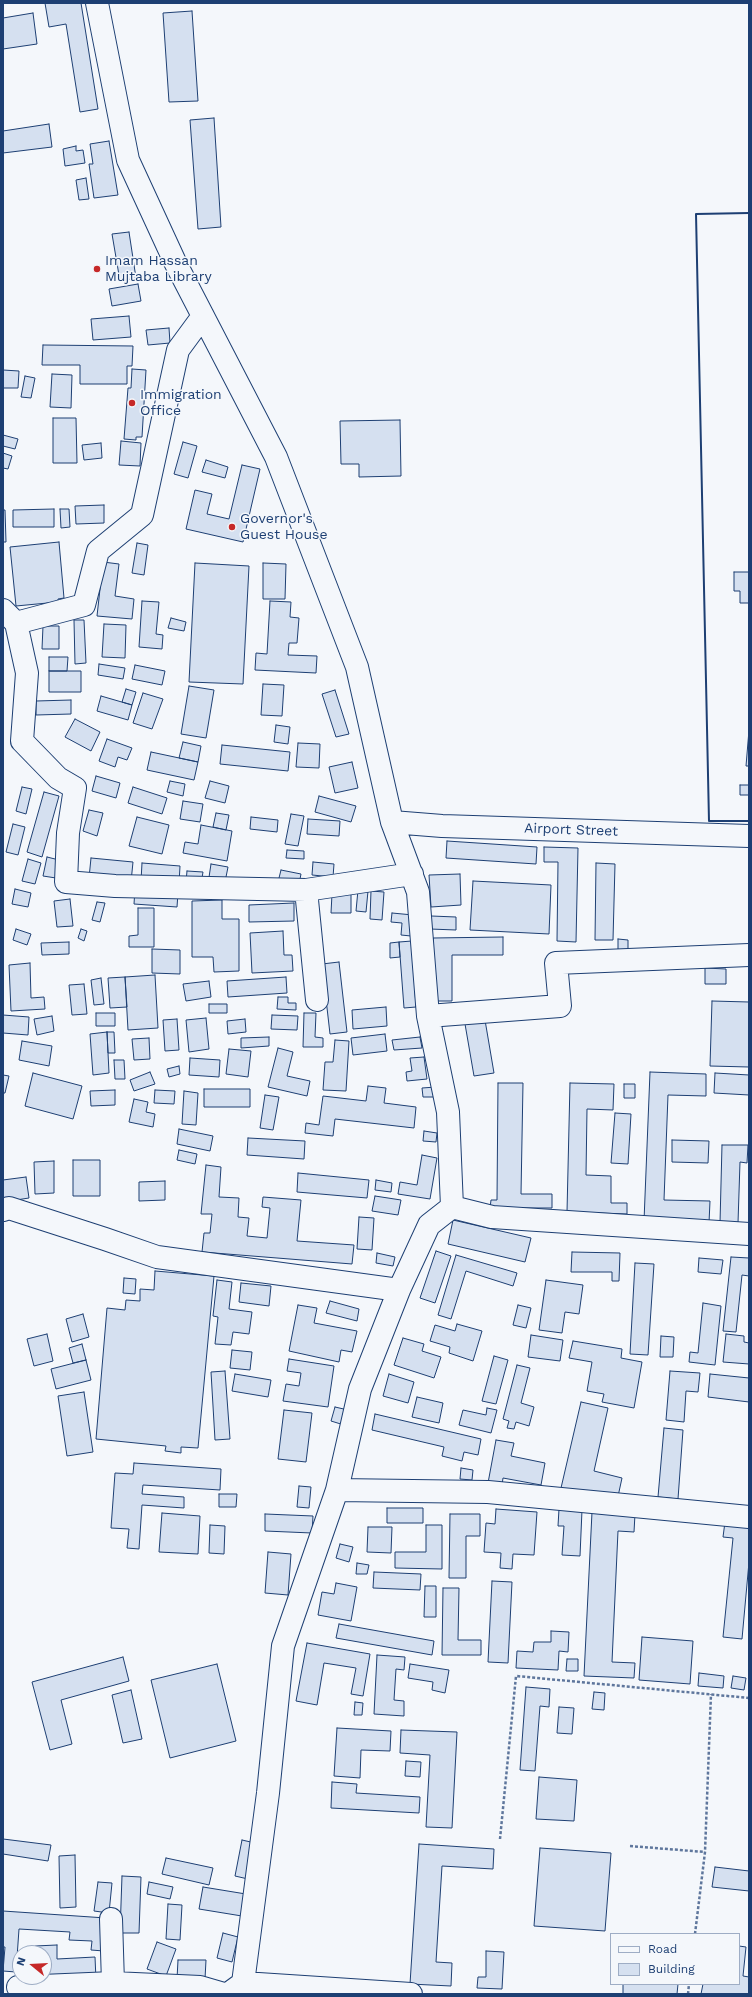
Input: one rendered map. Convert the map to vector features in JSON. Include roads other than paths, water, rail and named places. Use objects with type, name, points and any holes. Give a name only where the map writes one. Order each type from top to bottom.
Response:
[{"type":"street","points":[[97,3],[128,160],[175,262],[276,457],[357,667],[392,822],[418,892],[428,1016],[448,1112],[452,1207]]},
{"type":"street","points":[[203,316],[178,350],[142,515],[98,551],[84,605],[10,616],[27,673],[22,741],[58,778],[76,788],[68,832],[66,882],[115,886],[306,890],[412,874]]},
{"type":"street","name":"Airport Street","points":[[392,822],[442,826],[749,836]]},
{"type":"street","points":[[306,890],[317,1000]]},
{"type":"street","points":[[428,1016],[560,1006],[556,963],[749,955]]},
{"type":"street","points":[[452,1207],[492,1217],[749,1234]]},
{"type":"street","points":[[411,1994],[236,1988],[268,1793],[283,1646],[336,1490],[360,1389],[399,1290],[429,1225],[452,1207]]},
{"type":"street","points":[[3,1210],[9,1208],[157,1257],[399,1290]]},
{"type":"street","points":[[336,1490],[488,1492],[749,1517]]},
{"type":"street","points":[[111,1920],[112,1983]]},
{"type":"street","points":[[18,1987],[112,1983],[200,1987],[224,1994]]},
{"type":"place","name":"Imam Hassan Mujtaba Library","points":[[97,269]]},
{"type":"place","name":"Immigration Office","points":[[132,403]]},
{"type":"place","name":"Governor's Guest House","points":[[232,527]]}]
